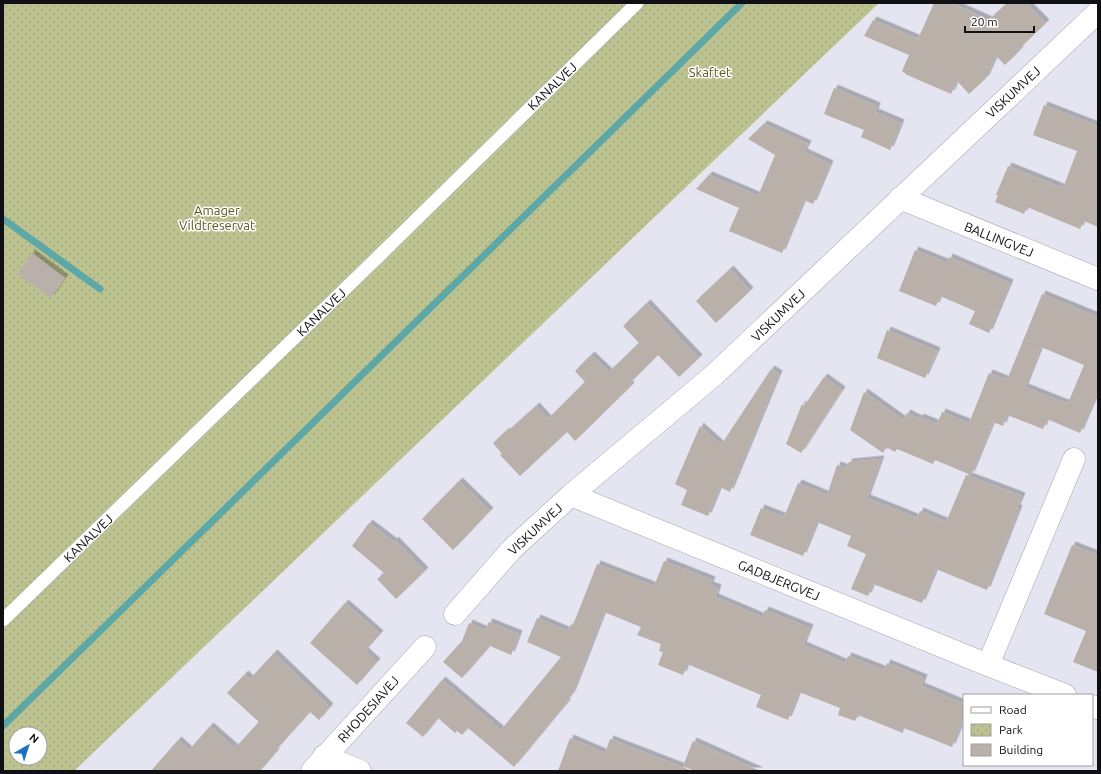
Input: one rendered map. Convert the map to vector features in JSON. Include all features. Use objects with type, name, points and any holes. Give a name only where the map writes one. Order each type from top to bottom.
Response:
[{"type":"street","name":"VISKUMVEJ","points":[[455,614],[512,549],[571,495],[714,375],[1098,12]]},
{"type":"street","name":"BALLINGVEJ","points":[[900,198],[1098,279]]},
{"type":"street","points":[[988,665],[1074,459]]},
{"type":"street","name":"GADBJERGVEJ","points":[[571,495],[1062,694]]},
{"type":"street","name":"RHODESIAVEJ","points":[[318,764],[425,647]]},
{"type":"street","points":[[318,764],[360,771]]},
{"type":"lane","name":"KANALVEJ","points":[[3,620],[382,253],[637,3]]},
{"type":"green space","name":"Amager Vildtreservat","points":[[3,3],[879,3],[74,771],[3,771]]},
{"type":"building","points":[[934,3],[951,3],[989,20],[1007,3],[1026,3],[1046,23],[1005,65],[996,56],[986,78],[969,94],[957,81],[951,94],[905,74],[902,71],[909,55],[864,36],[873,20],[918,39]]},
{"type":"building","points":[[834,88],[877,106],[875,112],[901,123],[890,150],[861,137],[864,130],[824,114]]},
{"type":"building","points":[[1044,105],[1098,126],[1098,227],[1084,221],[1080,229],[1027,207],[1024,214],[995,202],[998,195],[996,195],[1008,166],[1063,188],[1077,151],[1033,135]]},
{"type":"building","points":[[764,124],[808,144],[804,152],[830,164],[813,204],[804,200],[782,253],[729,231],[739,208],[696,189],[709,175],[758,196],[775,155],[748,139]]},
{"type":"building","points":[[915,250],[947,263],[949,257],[1010,283],[989,333],[969,324],[975,311],[940,296],[936,306],[899,291]]},
{"type":"building","points":[[32,253],[65,278],[51,298],[17,274]]},
{"type":"building","points":[[730,269],[750,291],[716,323],[696,301]]},
{"type":"building","points":[[1042,294],[1098,317],[1098,391],[1080,433],[1047,419],[1043,429],[1007,415],[1003,426],[993,422],[971,475],[935,460],[933,464],[897,449],[895,452],[886,447],[883,453],[850,430],[864,392],[903,420],[907,413],[919,419],[920,417],[937,424],[942,412],[969,423],[989,373],[1007,380]],"holes":[[[1041,347],[1084,365],[1068,403],[1025,387]]]},
{"type":"building","points":[[647,303],[699,358],[679,377],[658,355],[629,384],[631,386],[575,441],[567,432],[520,476],[500,455],[502,454],[493,443],[536,406],[548,419],[585,382],[575,371],[591,355],[609,372],[639,343],[623,326]]},
{"type":"building","points":[[887,330],[937,351],[925,378],[877,358]]},
{"type":"building","points":[[771,369],[779,374],[730,492],[720,487],[708,516],[681,505],[687,490],[675,484],[700,426],[721,445]]},
{"type":"building","points":[[824,377],[842,390],[801,453],[786,444],[802,404],[804,406]]},
{"type":"building","points":[[881,459],[867,498],[917,518],[920,511],[946,522],[966,475],[1022,496],[1017,508],[1019,509],[987,590],[936,569],[922,603],[873,584],[868,596],[851,589],[866,554],[847,546],[851,536],[817,522],[803,556],[750,535],[761,508],[784,517],[798,483],[827,495],[837,465],[846,468],[849,462]]},
{"type":"building","points":[[459,481],[490,511],[453,550],[422,519]]},
{"type":"building","points":[[369,523],[394,542],[395,540],[425,571],[396,599],[377,579],[384,573],[352,546]]},
{"type":"building","points":[[1072,545],[1098,555],[1098,672],[1073,662],[1086,631],[1044,614]]},
{"type":"building","points":[[664,561],[712,580],[710,585],[718,588],[715,597],[762,617],[765,610],[810,628],[803,645],[845,663],[848,656],[884,670],[887,663],[924,678],[921,686],[963,704],[963,720],[952,747],[904,728],[903,733],[858,715],[855,721],[838,715],[840,708],[799,692],[788,720],[756,707],[761,695],[687,664],[683,675],[658,665],[663,652],[659,651],[661,644],[637,635],[641,627],[604,612],[572,694],[566,702],[567,703],[514,767],[468,728],[462,735],[457,731],[455,733],[438,718],[423,737],[406,723],[442,680],[501,730],[561,657],[527,642],[537,618],[568,631],[571,624],[573,625],[597,564],[654,586]]},
{"type":"building","points":[[345,603],[380,634],[365,651],[377,662],[357,685],[310,643]]},
{"type":"building","points":[[489,622],[519,634],[511,655],[490,646],[462,678],[443,662],[462,641],[469,623],[485,630]]},
{"type":"building","points":[[274,653],[330,707],[319,720],[310,712],[275,751],[276,752],[260,771],[151,771],[178,740],[189,750],[210,726],[235,748],[259,722],[227,693],[245,674],[250,679]]},
{"type":"building","points":[[570,738],[605,753],[610,739],[690,771],[558,771]]},
{"type":"building","points":[[693,741],[760,771],[695,771],[683,766]]},
{"type":"waterway","points":[[3,726],[742,3]]},
{"type":"waterway","points":[[3,219],[100,289]]},
{"type":"park label","name":"Skaftet","points":[[710,72]]}]
